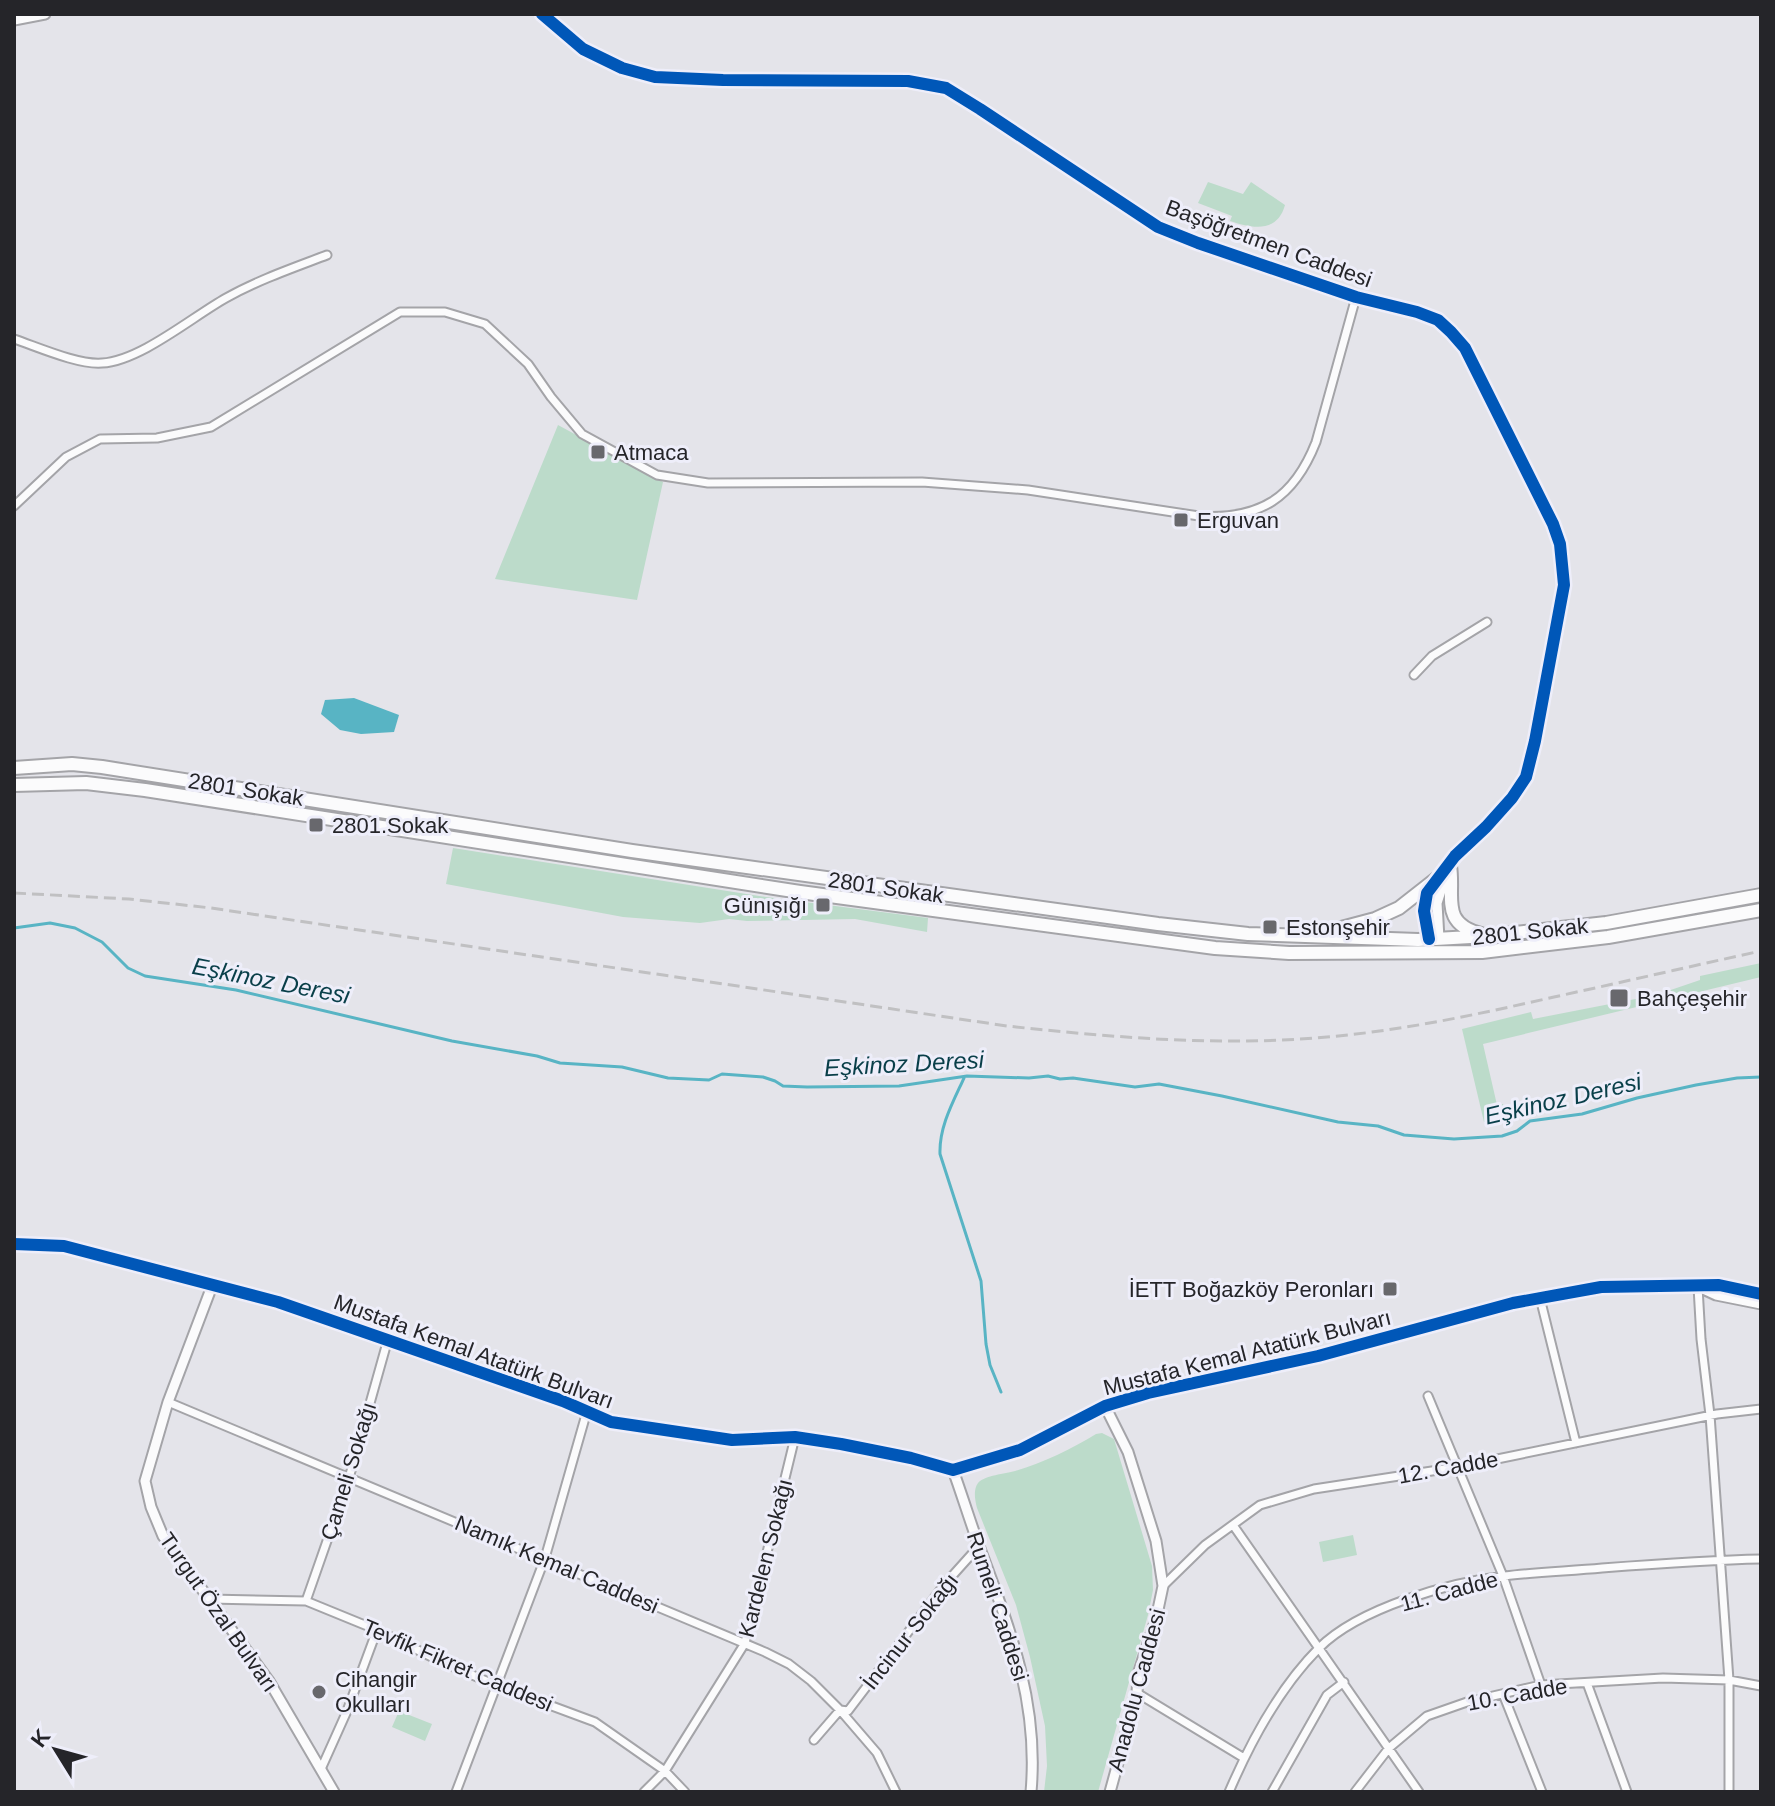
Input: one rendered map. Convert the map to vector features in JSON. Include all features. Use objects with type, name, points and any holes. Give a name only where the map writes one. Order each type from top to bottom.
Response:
[{"type":"main road","name":"2801 Sokak","points":[[14,768],[72,764],[102,767],[632,851],[1248,934],[1433,941],[1606,923],[1761,895]]},
{"type":"main road","name":"2801 Sokak","points":[[14,785],[86,783],[145,790],[809,894],[1169,943],[1289,953],[1482,952],[1608,937],[1761,910]]},
{"type":"main road","points":[[1452,861],[1452,910],[1461,924],[1488,936]]},
{"type":"main road","points":[[1303,937],[1375,919],[1399,908],[1436,879]]},
{"type":"main road","points":[[1289,953],[1325,948],[1422,947],[1433,941],[1442,953]]},
{"type":"street","points":[[14,20],[45,14]]},
{"type":"street","name":"Başöğretmen Caddesi","points":[[542,14],[583,49],[622,68],[655,77],[908,81],[946,88],[1158,227],[1356,297],[1417,312],[1438,320],[1451,332],[1465,348],[1547,511],[1560,544],[1564,585],[1526,777],[1512,798],[1436,879]]},
{"type":"street","points":[[14,339],[70,358],[100,364],[121,360],[162,339],[226,298],[271,276],[327,255]]},
{"type":"street","points":[[14,506],[66,457],[100,439],[157,438],[211,427],[400,312],[445,312],[485,324],[528,364],[582,434],[657,475],[708,483],[922,482],[1028,490],[1199,516],[1240,515],[1267,506],[1286,490],[1308,463],[1356,297]]},
{"type":"street","points":[[1414,675],[1432,656],[1487,622]]},
{"type":"street","points":[[1433,941],[1437,903],[1452,861]]},
{"type":"street","points":[[1433,941],[1425,923],[1425,902],[1436,879]]},
{"type":"street","name":"Mustafa Kemal Atatürk Bulvarı","points":[[14,1244],[64,1246],[278,1302],[563,1401],[611,1422],[732,1440],[795,1437],[911,1458],[953,1470],[1020,1450],[1105,1406],[1148,1393],[1318,1356],[1513,1303],[1601,1287],[1698,1287],[1716,1295],[1760,1299]]},
{"type":"street","name":"Turgut Özal Bulvarı","points":[[212,1286],[168,1402],[145,1481],[151,1507],[163,1536],[269,1681],[334,1792]]},
{"type":"street","points":[[1698,1287],[1729,1680],[1729,1792]]},
{"type":"street","points":[[1760,1299],[1761,1287]]},
{"type":"street","points":[[1540,1298],[1576,1443]]},
{"type":"street","name":"Çameli Sokağı","points":[[306,1601],[349,1478],[388,1339]]},
{"type":"street","points":[[1428,1396],[1503,1576],[1541,1685]]},
{"type":"street","name":"Namık Kemal Caddesi","points":[[168,1402],[545,1558],[789,1664],[840,1710],[877,1753],[896,1792]]},
{"type":"street","name":"Anadolu Caddesi","points":[[1105,1406],[1128,1452],[1156,1541],[1163,1586],[1110,1792]]},
{"type":"street","name":"12. Cadde","points":[[1163,1586],[1205,1545],[1260,1505],[1314,1489],[1458,1467],[1710,1415],[1761,1409]]},
{"type":"street","points":[[456,1792],[545,1558],[587,1411]]},
{"type":"street","name":"Kardelen Sokağı","points":[[644,1792],[665,1771],[745,1643],[795,1437]]},
{"type":"street","name":"Rumeli Caddesi","points":[[953,1470],[1013,1638],[1029,1703],[1034,1762],[1031,1792]]},
{"type":"street","points":[[1233,1525],[1419,1792]]},
{"type":"street","name":"İncinur Sokağı","points":[[840,1710],[848,1711],[944,1585],[979,1546]]},
{"type":"street","name":"11. Cadde","points":[[1229,1792],[1244,1758],[1285,1689],[1319,1647],[1342,1630],[1388,1607],[1464,1583],[1503,1576],[1761,1559]]},
{"type":"street","name":"Tevfik Fikret Caddesi","points":[[209,1599],[306,1601],[498,1686],[595,1722],[665,1771],[685,1792]]},
{"type":"street","points":[[321,1769],[347,1711],[377,1630]]},
{"type":"street","name":"10. Cadde","points":[[1355,1792],[1389,1748],[1427,1716],[1467,1702],[1541,1685],[1663,1678],[1729,1680],[1761,1686]]},
{"type":"street","points":[[1272,1792],[1327,1695],[1344,1682]]},
{"type":"street","points":[[1587,1683],[1627,1792]]},
{"type":"street","points":[[1137,1693],[1244,1758]]},
{"type":"street","points":[[1503,1694],[1542,1792]]},
{"type":"street","points":[[814,1740],[840,1710]]},
{"type":"green space","points":[[1208,182],[1243,194],[1251,182],[1285,205],[1270,225],[1255,227],[1238,224],[1230,221],[1232,216],[1198,203]]},
{"type":"green space","points":[[558,425],[663,482],[637,600],[495,579]]},
{"type":"green space","points":[[453,848],[766,897],[928,918],[927,932],[855,919],[729,919],[700,923],[623,917],[446,884]]},
{"type":"green space","points":[[1761,963],[1761,977],[1483,1044],[1497,1105],[1503,1104],[1505,1112],[1517,1110],[1518,1114],[1484,1122],[1462,1029],[1531,1012],[1533,1019],[1656,995],[1700,980],[1700,976]]},
{"type":"green space","points":[[1102,1433],[1114,1439],[1152,1566],[1153,1590],[1098,1792],[1044,1792],[1047,1766],[1045,1726],[1030,1657],[1016,1605],[977,1508],[975,1489],[985,1478],[1036,1464]]},
{"type":"green space","points":[[1353,1535],[1357,1555],[1323,1562],[1319,1542]]},
{"type":"green space","points":[[399,1711],[432,1724],[425,1741],[392,1727]]},
{"type":"water","points":[[354,698],[399,715],[394,732],[361,734],[340,730],[321,714],[325,700]]},
{"type":"waterway","name":"Eşkinoz Deresi","points":[[14,928],[50,923],[75,928],[102,942],[128,968],[145,976],[236,990],[560,1063],[622,1067],[668,1078],[709,1080],[722,1074],[763,1077],[783,1086],[807,1087],[899,1086],[967,1076],[1048,1076],[1135,1087],[1159,1084],[1338,1122],[1378,1126],[1404,1135],[1454,1139],[1502,1136],[1517,1131],[1530,1121],[1582,1114],[1696,1085],[1761,1077]]},
{"type":"waterway","points":[[964,1078],[944,1124],[940,1154],[981,1281],[986,1344],[990,1365],[1001,1392]]},
{"type":"railway","points":[[14,893],[129,899],[211,908],[1007,1026],[1199,1041],[1315,1038],[1405,1027],[1761,951]]},
{"type":"cycle path","points":[[542,14],[583,49],[622,68],[655,77],[908,81],[946,88],[1158,227],[1356,297],[1417,312],[1438,320],[1451,332],[1465,348],[1553,524],[1560,544],[1564,585],[1526,777],[1512,798],[1455,856],[1427,893],[1424,911],[1429,939]]},
{"type":"cycle path","points":[[14,1244],[64,1246],[278,1302],[563,1401],[611,1422],[732,1440],[795,1437],[911,1458],[953,1470],[1020,1450],[1105,1406],[1148,1393],[1318,1356],[1513,1303],[1601,1287],[1719,1285],[1761,1294]]},
{"type":"place","name":"Atmaca","points":[[598,452]]},
{"type":"place","name":"Erguvan","points":[[1181,520]]},
{"type":"place","name":"2801.Sokak","points":[[316,825]]},
{"type":"place","name":"Günışığı","points":[[823,905]]},
{"type":"place","name":"Estonşehir","points":[[1270,927]]},
{"type":"place","name":"Bahçeşehir","points":[[1619,998]]},
{"type":"place","name":"İETT Boğazköy Peronları","points":[[1390,1289]]},
{"type":"place","name":"Cihangir Okulları","points":[[319,1692]]}]
